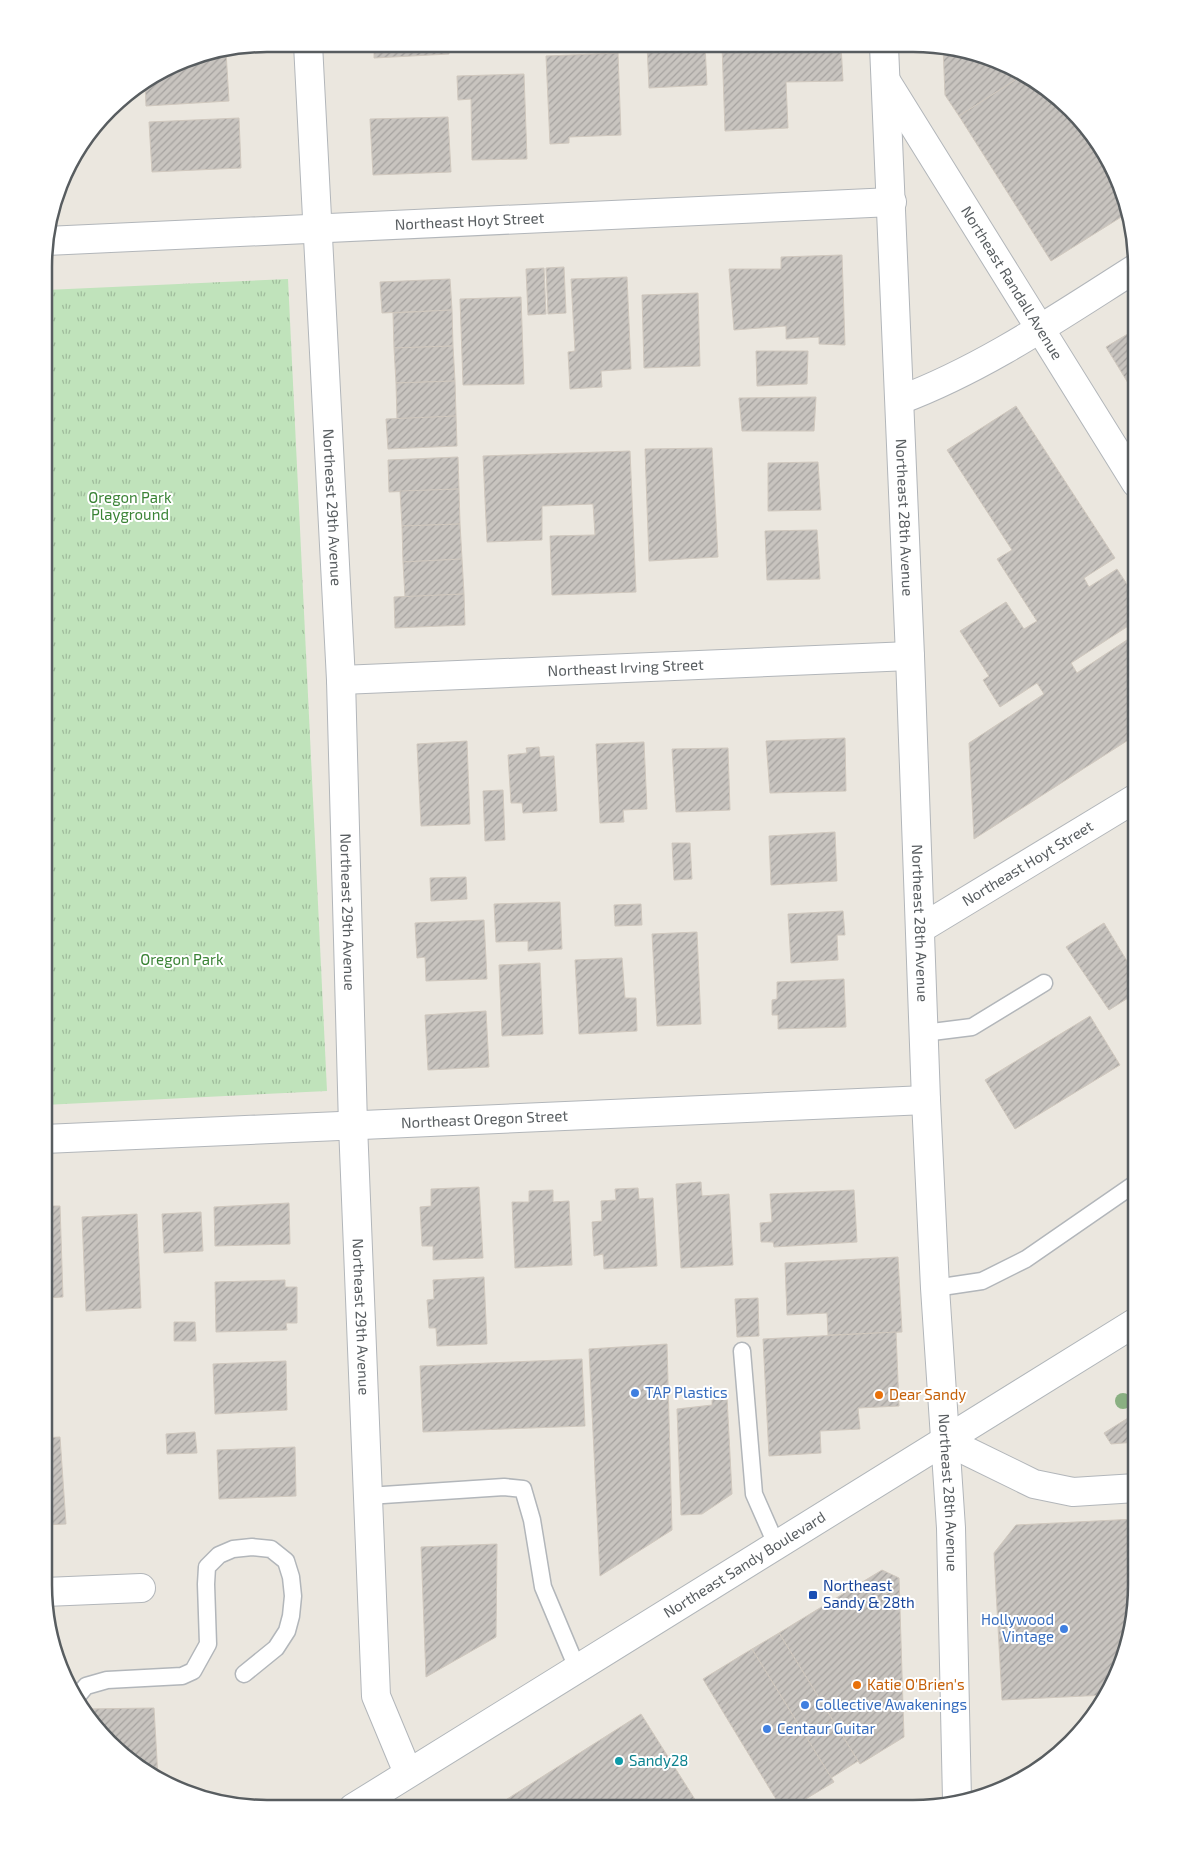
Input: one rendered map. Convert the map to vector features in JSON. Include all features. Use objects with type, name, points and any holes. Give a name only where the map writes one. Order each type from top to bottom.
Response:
[{"type":"street","name":"Northeast 29th Avenue","points":[[308,52],[341,680],[353,1125],[376,1696],[408,1773]]},
{"type":"street","name":"Northeast 28th Avenue","points":[[884,52],[900,400],[926,1100],[935,1288],[951,1528],[957,1795]]},
{"type":"street","name":"Northeast Randall Avenue","points":[[886,81],[1128,470]]},
{"type":"street","name":"Northeast Hoyt Street","points":[[54,242],[892,202]]},
{"type":"street","points":[[900,400],[945,383],[1040,330],[1128,273]]},
{"type":"street","name":"Northeast Irving Street","points":[[341,680],[910,656]]},
{"type":"street","name":"Northeast Hoyt Street","points":[[920,929],[1128,803]]},
{"type":"street","name":"Northeast Oregon Street","points":[[52,1139],[926,1100]]},
{"type":"street","name":"Northeast Sandy Boulevard","points":[[366,1800],[1128,1327]]},
{"type":"street","points":[[944,1440],[1034,1484],[1073,1492],[1128,1489]]},
{"type":"street","points":[[52,1592],[141,1588]]},
{"type":"lane","points":[[924,1033],[972,1027],[1044,983]]},
{"type":"lane","points":[[935,1288],[982,1281],[1026,1259],[1128,1189]]},
{"type":"lane","points":[[742,1350],[754,1494],[776,1544]]},
{"type":"lane","points":[[368,1496],[504,1487],[524,1490],[532,1520],[543,1588],[577,1668]]},
{"type":"lane","points":[[81,1692],[86,1686],[107,1680],[182,1676],[193,1671],[208,1644],[206,1584],[208,1567],[219,1555],[233,1549],[252,1546],[271,1549],[286,1561],[291,1577],[293,1596],[288,1630],[276,1648],[244,1674]]},
{"type":"green space","name":"Oregon Park","points":[[288,279],[327,1091],[52,1105],[52,290]]},
{"type":"building","points":[[374,52],[449,52],[449,54],[374,58]]},
{"type":"building","points":[[647,52],[705,52],[707,85],[649,88]]},
{"type":"building","points":[[722,52],[841,52],[843,81],[786,82],[788,128],[725,131]]},
{"type":"building","points":[[618,53],[621,135],[569,137],[569,143],[550,144],[546,56]]},
{"type":"building","points":[[943,55],[982,64],[1016,79],[959,116],[945,95]]},
{"type":"building","points":[[226,57],[229,101],[146,106],[145,91],[160,81],[198,64]]},
{"type":"building","points":[[524,74],[527,159],[472,160],[471,99],[458,100],[457,76]]},
{"type":"building","points":[[1016,79],[1020,81],[1065,115],[1083,137],[1105,172],[1116,198],[1121,217],[1051,261],[959,116]]},
{"type":"building","points":[[448,117],[451,172],[373,175],[370,119]]},
{"type":"building","points":[[239,118],[241,168],[152,172],[149,122]]},
{"type":"building","points":[[842,255],[845,345],[819,344],[819,337],[786,339],[786,326],[734,330],[729,269],[781,269],[781,257]]},
{"type":"building","points":[[564,267],[566,313],[548,314],[546,268]]},
{"type":"building","points":[[544,268],[546,314],[528,315],[526,269]]},
{"type":"building","points":[[627,277],[631,369],[601,371],[602,387],[570,389],[568,352],[575,351],[571,279]]},
{"type":"building","points":[[450,279],[452,310],[382,313],[380,282]]},
{"type":"building","points":[[698,293],[700,366],[644,368],[642,295]]},
{"type":"building","points":[[521,297],[524,384],[463,385],[460,299]]},
{"type":"building","points":[[452,310],[453,346],[394,348],[393,313]]},
{"type":"building","points":[[1128,334],[1128,383],[1106,347]]},
{"type":"building","points":[[453,346],[455,381],[396,383],[394,348]]},
{"type":"building","points":[[756,351],[808,351],[807,384],[757,386]]},
{"type":"building","points":[[455,381],[456,416],[397,419],[396,383]]},
{"type":"building","points":[[816,397],[814,431],[742,431],[739,398]]},
{"type":"building","points":[[1016,406],[1115,558],[1084,578],[1089,587],[1117,569],[1128,586],[1128,626],[1071,663],[1077,673],[1128,639],[1128,740],[974,839],[969,743],[1044,694],[1037,683],[1000,707],[983,680],[989,676],[960,631],[1006,602],[1024,629],[1037,621],[997,559],[1012,550],[947,450]]},
{"type":"building","points":[[456,416],[457,446],[388,449],[386,419]]},
{"type":"building","points":[[712,448],[718,557],[649,561],[645,449]]},
{"type":"building","points":[[630,451],[636,592],[552,595],[550,536],[595,535],[593,504],[542,506],[542,540],[487,542],[483,456]]},
{"type":"building","points":[[458,457],[459,489],[389,492],[388,460]]},
{"type":"building","points":[[818,462],[821,510],[768,511],[768,463]]},
{"type":"building","points":[[459,489],[460,524],[402,526],[400,491]]},
{"type":"building","points":[[460,524],[462,559],[403,562],[402,526]]},
{"type":"building","points":[[817,530],[820,579],[767,580],[765,531]]},
{"type":"building","points":[[462,559],[464,594],[405,597],[403,562]]},
{"type":"building","points":[[464,594],[465,625],[395,628],[394,597]]},
{"type":"building","points":[[845,738],[846,791],[770,793],[766,741]]},
{"type":"building","points":[[467,741],[470,824],[421,826],[417,744]]},
{"type":"building","points":[[644,742],[647,809],[623,810],[624,822],[600,823],[596,744]]},
{"type":"building","points":[[539,747],[540,757],[554,756],[557,811],[523,813],[522,803],[511,803],[508,755],[527,753],[526,748]]},
{"type":"building","points":[[728,748],[730,810],[676,812],[672,749]]},
{"type":"building","points":[[503,790],[505,840],[485,841],[483,791]]},
{"type":"building","points":[[835,832],[837,881],[771,885],[769,836]]},
{"type":"building","points":[[672,843],[690,843],[692,879],[674,880]]},
{"type":"building","points":[[466,877],[467,899],[431,901],[430,878]]},
{"type":"building","points":[[560,902],[562,949],[528,951],[528,941],[496,942],[494,904]]},
{"type":"building","points":[[641,904],[642,925],[615,926],[614,905]]},
{"type":"building","points":[[843,911],[845,935],[837,935],[838,960],[791,963],[788,914]]},
{"type":"building","points":[[484,920],[487,979],[426,981],[425,957],[417,958],[415,923]]},
{"type":"building","points":[[1104,923],[1128,963],[1128,998],[1109,1010],[1066,947]]},
{"type":"building","points":[[697,932],[701,1024],[657,1026],[652,934]]},
{"type":"building","points":[[622,958],[625,998],[636,998],[637,1031],[579,1034],[575,960]]},
{"type":"building","points":[[540,963],[543,1034],[502,1036],[499,965]]},
{"type":"building","points":[[844,979],[846,1027],[778,1029],[778,1015],[772,1015],[772,1000],[777,999],[777,982]]},
{"type":"building","points":[[486,1011],[489,1067],[428,1070],[425,1015]]},
{"type":"building","points":[[1090,1016],[1120,1065],[1015,1129],[985,1080]]},
{"type":"building","points":[[701,1182],[702,1196],[729,1194],[733,1265],[681,1268],[676,1184]]},
{"type":"building","points":[[479,1187],[483,1258],[433,1260],[433,1246],[422,1246],[420,1207],[431,1206],[431,1189]]},
{"type":"building","points":[[638,1188],[639,1199],[653,1198],[657,1266],[604,1269],[603,1254],[594,1256],[592,1222],[602,1221],[601,1201],[616,1200],[615,1189]]},
{"type":"building","points":[[553,1190],[553,1202],[569,1201],[572,1265],[515,1268],[512,1202],[529,1202],[529,1191]]},
{"type":"building","points":[[854,1190],[857,1242],[774,1247],[773,1242],[761,1242],[760,1223],[772,1222],[770,1194]]},
{"type":"building","points":[[289,1203],[290,1244],[215,1246],[214,1207]]},
{"type":"building","points":[[52,1206],[60,1206],[63,1297],[52,1298]]},
{"type":"building","points":[[201,1212],[203,1251],[164,1253],[162,1214]]},
{"type":"building","points":[[137,1214],[141,1308],[86,1311],[82,1217]]},
{"type":"building","points":[[898,1257],[902,1332],[828,1335],[827,1313],[787,1315],[785,1263]]},
{"type":"building","points":[[484,1277],[487,1344],[437,1346],[436,1328],[429,1328],[427,1300],[434,1299],[433,1280]]},
{"type":"building","points":[[285,1280],[285,1287],[297,1287],[297,1323],[286,1323],[287,1330],[216,1332],[215,1282]]},
{"type":"building","points":[[758,1298],[759,1336],[737,1337],[735,1299]]},
{"type":"building","points":[[174,1322],[195,1322],[196,1341],[174,1341]]},
{"type":"building","points":[[896,1332],[899,1406],[858,1408],[860,1429],[820,1431],[821,1453],[769,1456],[763,1339]]},
{"type":"building","points":[[667,1344],[672,1530],[600,1576],[589,1349]]},
{"type":"building","points":[[582,1359],[585,1426],[423,1432],[420,1366]]},
{"type":"building","points":[[286,1361],[287,1410],[215,1414],[213,1364]]},
{"type":"building","points":[[727,1397],[732,1494],[702,1514],[681,1515],[677,1409],[712,1405],[712,1398]]},
{"type":"building","points":[[1128,1418],[1128,1443],[1111,1444],[1104,1433]]},
{"type":"building","points":[[195,1432],[197,1453],[167,1454],[166,1434]]},
{"type":"building","points":[[60,1437],[66,1524],[52,1525],[52,1438]]},
{"type":"building","points":[[295,1447],[296,1496],[219,1499],[217,1450]]},
{"type":"building","name":"Hollywood Vintage","points":[[1128,1519],[1126,1614],[1116,1655],[1097,1695],[1002,1700],[994,1553],[1016,1525]]},
{"type":"building","points":[[497,1544],[496,1637],[426,1677],[421,1547]]},
{"type":"building","name":"Katie O'Brien's","points":[[882,1570],[899,1578],[904,1737],[860,1764],[779,1633]]},
{"type":"building","name":"Collective Awakenings","points":[[779,1633],[858,1761],[831,1778],[752,1649]]},
{"type":"building","name":"Centaur Guitar","points":[[752,1649],[834,1782],[804,1800],[777,1800],[703,1679]]},
{"type":"building","points":[[154,1708],[158,1770],[115,1738],[92,1709]]},
{"type":"building","name":"Sandy28","points":[[641,1714],[695,1800],[506,1800]]},
{"type":"place","name":"TAP Plastics","points":[[635,1393]]},
{"type":"place","name":"Dear Sandy","points":[[879,1395]]},
{"type":"place","name":"Northeast Sandy & 28th","points":[[813,1595]]},
{"type":"place","name":"Hollywood Vintage","points":[[1064,1629]]},
{"type":"place","name":"Katie O'Brien's","points":[[857,1685]]},
{"type":"place","name":"Collective Awakenings","points":[[805,1705]]},
{"type":"place","name":"Centaur Guitar","points":[[767,1729]]},
{"type":"place","name":"Sandy28","points":[[619,1761]]},
{"type":"park label","name":"Oregon Park Playground","points":[[130,506]]}]
